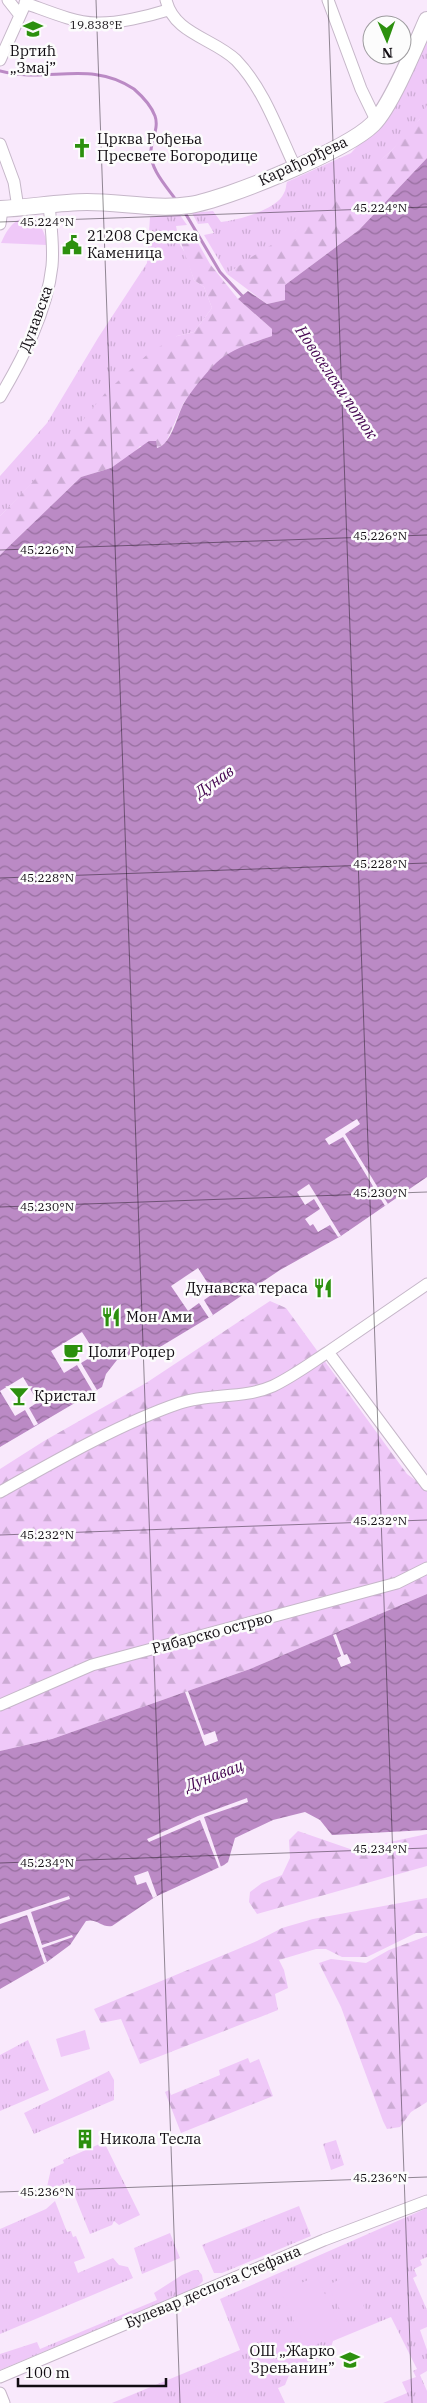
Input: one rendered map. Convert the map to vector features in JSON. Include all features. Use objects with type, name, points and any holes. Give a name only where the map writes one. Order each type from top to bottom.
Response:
[{"type":"main road","name":"Карађорђева","points":[[49,205],[96,202],[182,206],[246,186],[295,167],[356,136],[376,120],[392,93],[427,20]]},
{"type":"main road","points":[[5,212],[49,205]]},
{"type":"street","points":[[8,0],[63,17],[97,23],[156,14],[167,5],[177,23],[226,52],[245,72],[262,96],[295,167]]},
{"type":"street","points":[[328,0],[361,89],[376,120]]},
{"type":"street","points":[[0,60],[24,6]]},
{"type":"street","points":[[0,144],[14,182],[5,212]]},
{"type":"street","name":"Дунавска","points":[[0,398],[18,367],[48,289],[53,254],[49,205]]},
{"type":"street","points":[[0,1492],[55,1461],[182,1402],[237,1394],[273,1386],[328,1352],[427,1284]]},
{"type":"street","points":[[328,1352],[427,1485]]},
{"type":"street","name":"Рибарско острво","points":[[0,1705],[92,1666],[397,1583],[427,1568]]},
{"type":"street","name":"Булевар деспота Стефана","points":[[0,2377],[324,2240],[427,2201]]},
{"type":"street","points":[[0,2393],[4,2403]]},
{"type":"green space","points":[[427,37],[427,106],[420,119],[407,135],[369,171],[311,219],[227,274],[204,235],[214,233],[208,223],[198,224],[192,213],[213,211],[221,222],[256,213],[280,199],[285,192],[287,182],[351,153],[361,142],[409,65],[412,65],[412,61]]},
{"type":"green space","points":[[427,105],[427,158],[359,230],[285,285],[285,300],[267,304],[227,274],[296,230],[389,153],[419,120]]},
{"type":"green space","points":[[180,215],[187,225],[176,226],[180,245],[186,254],[194,280],[204,287],[212,308],[194,332],[177,336],[0,516],[0,476],[47,423],[98,338],[147,263],[150,217]]},
{"type":"green space","points":[[23,218],[33,220],[40,226],[45,235],[47,245],[1,243],[12,225]]},
{"type":"green space","points":[[194,236],[210,264],[238,299],[272,329],[272,336],[251,343],[184,402],[166,442],[160,447],[140,446],[131,456],[111,468],[81,477],[0,555],[0,516],[31,484],[106,392],[149,353],[177,336],[194,332],[212,308],[204,287],[194,280],[179,237]]},
{"type":"green space","points":[[270,1301],[286,1308],[407,1474],[427,1489],[427,1594],[250,1669],[52,1739],[0,1751],[0,1469],[44,1441],[146,1383]]},
{"type":"green space","points":[[298,1831],[353,1850],[427,1834],[427,1866],[257,1914],[249,1902],[250,1892],[262,1883],[282,1875],[290,1858],[289,1840]]},
{"type":"green space","points":[[427,1898],[427,1933],[416,1933],[367,1957],[342,1957],[326,1949],[316,1949],[279,1960],[284,1970],[288,1988],[275,1994],[278,2010],[140,2064],[121,2019],[101,2023],[94,2009],[257,1941],[282,1928],[313,1919]]},
{"type":"green space","points":[[427,1936],[427,2102],[411,2112],[400,2127],[387,2129],[341,2007],[319,1963],[331,1959],[366,1963],[389,1950]]},
{"type":"green space","points":[[85,2030],[90,2049],[61,2057],[56,2039]]},
{"type":"green space","points":[[28,2040],[49,2090],[0,2111],[0,2055]]},
{"type":"green space","points":[[248,2058],[250,2063],[259,2059],[273,2096],[181,2133],[165,2092],[169,2090],[171,2095],[220,2075],[219,2070]]},
{"type":"green space","points":[[109,2071],[114,2080],[114,2100],[34,2134],[24,2113]]},
{"type":"green space","points":[[336,2140],[344,2165],[331,2170],[323,2144]]},
{"type":"green space","points":[[104,2142],[140,2215],[119,2225],[114,2221],[112,2225],[90,2234],[69,2182],[46,2191],[51,2169],[64,2163],[63,2160]]},
{"type":"green space","points":[[55,2201],[67,2232],[71,2231],[73,2237],[76,2236],[85,2258],[74,2262],[78,2273],[113,2258],[119,2265],[128,2267],[133,2278],[0,2334],[0,2229],[46,2209]]},
{"type":"green space","points":[[299,2206],[311,2236],[222,2273],[214,2273],[202,2245]]},
{"type":"green space","points":[[427,2208],[427,2257],[420,2260],[422,2265],[414,2269],[417,2276],[413,2278],[427,2310],[427,2327],[420,2330],[427,2350],[427,2371],[420,2375],[427,2391],[427,2403],[383,2403],[407,2393],[402,2382],[416,2377],[413,2371],[417,2369],[391,2317],[333,2341],[329,2354],[291,2370],[285,2385],[278,2388],[285,2403],[112,2403],[240,2350],[220,2299]]},
{"type":"green space","points":[[170,2233],[180,2258],[142,2274],[134,2248]]},
{"type":"green space","points":[[198,2270],[202,2275],[203,2281],[196,2288],[0,2370],[0,2354],[37,2342],[40,2349],[157,2300],[154,2293],[182,2275]]},
{"type":"green space","points":[[349,2275],[365,2309],[344,2318],[328,2285]]},
{"type":"green space","points":[[317,2276],[342,2333],[306,2349],[281,2292]]},
{"type":"water","name":"Дунав","points":[[427,158],[427,1177],[341,1236],[280,1270],[213,1315],[160,1347],[117,1360],[106,1374],[102,1387],[0,1447],[0,555],[81,477],[111,468],[149,441],[156,441],[157,448],[167,441],[187,398],[216,363],[235,350],[272,336],[272,329],[238,299],[248,291],[267,304],[285,300],[285,285],[359,230]]},
{"type":"water","name":"Дунавац","points":[[427,1594],[427,1830],[332,1835],[320,1820],[305,1812],[273,1820],[235,1838],[228,1862],[224,1865],[155,1897],[112,1926],[105,1926],[90,1920],[86,1921],[70,1945],[47,1962],[0,1989],[0,1751],[52,1739],[250,1669]]},
{"type":"pier","points":[[357,1119],[360,1124],[345,1134],[388,1204],[385,1206],[343,1137],[329,1145],[325,1139]]},
{"type":"pier","points":[[309,1184],[341,1236],[338,1237],[330,1225],[318,1232],[313,1224],[310,1226],[305,1219],[320,1209],[314,1199],[305,1205],[297,1192]]},
{"type":"pier","points":[[198,1268],[214,1293],[204,1300],[213,1315],[209,1318],[199,1303],[188,1311],[171,1286]]},
{"type":"pier","name":"Џоли Роџер","points":[[82,1332],[96,1354],[81,1363],[97,1390],[93,1392],[77,1365],[64,1373],[51,1351]]},
{"type":"pier","name":"Кристал","points":[[23,1377],[38,1402],[29,1408],[38,1424],[34,1426],[25,1410],[15,1416],[0,1391]]},
{"type":"pier","points":[[336,1634],[344,1655],[347,1654],[351,1663],[341,1667],[337,1658],[341,1656],[333,1635]]},
{"type":"pier","points":[[188,1691],[204,1735],[215,1731],[218,1741],[205,1746],[185,1692]]},
{"type":"pier","points":[[247,1798],[248,1802],[204,1817],[221,1867],[219,1868],[200,1820],[149,1842],[147,1839],[198,1816]]},
{"type":"pier","points":[[148,1871],[157,1896],[153,1898],[146,1882],[137,1885],[134,1876]]},
{"type":"pier","points":[[69,1896],[70,1899],[31,1912],[42,1945],[72,1935],[73,1937],[42,1948],[47,1962],[44,1963],[27,1915],[0,1924],[0,1919]]},
{"type":"waterway","name":"Новоселски поток","points":[[0,71],[35,75],[101,75],[118,80],[134,89],[149,104],[155,116],[156,129],[151,157],[159,177],[176,200]]},
{"type":"waterway","name":"Новоселски поток","points":[[184,211],[220,272],[246,300]]},
{"type":"place","name":"Вртић „Змај”","points":[[33,29]]},
{"type":"place","name":"Црква Рођења Пресвете Богородице","points":[[82,148]]},
{"type":"place","name":"21208 Сремска Каменица","points":[[72,245]]},
{"type":"place","name":"Дунавска тераса","points":[[323,1288]]},
{"type":"place","name":"Мон Ами","points":[[111,1317]]},
{"type":"place","name":"Џоли Роџер","points":[[73,1352]]},
{"type":"place","name":"Кристал","points":[[19,1396]]},
{"type":"place","name":"Никола Тесла","points":[[85,2139]]},
{"type":"place","name":"ОШ „Жарко Зрењанин”","points":[[350,2360]]}]
